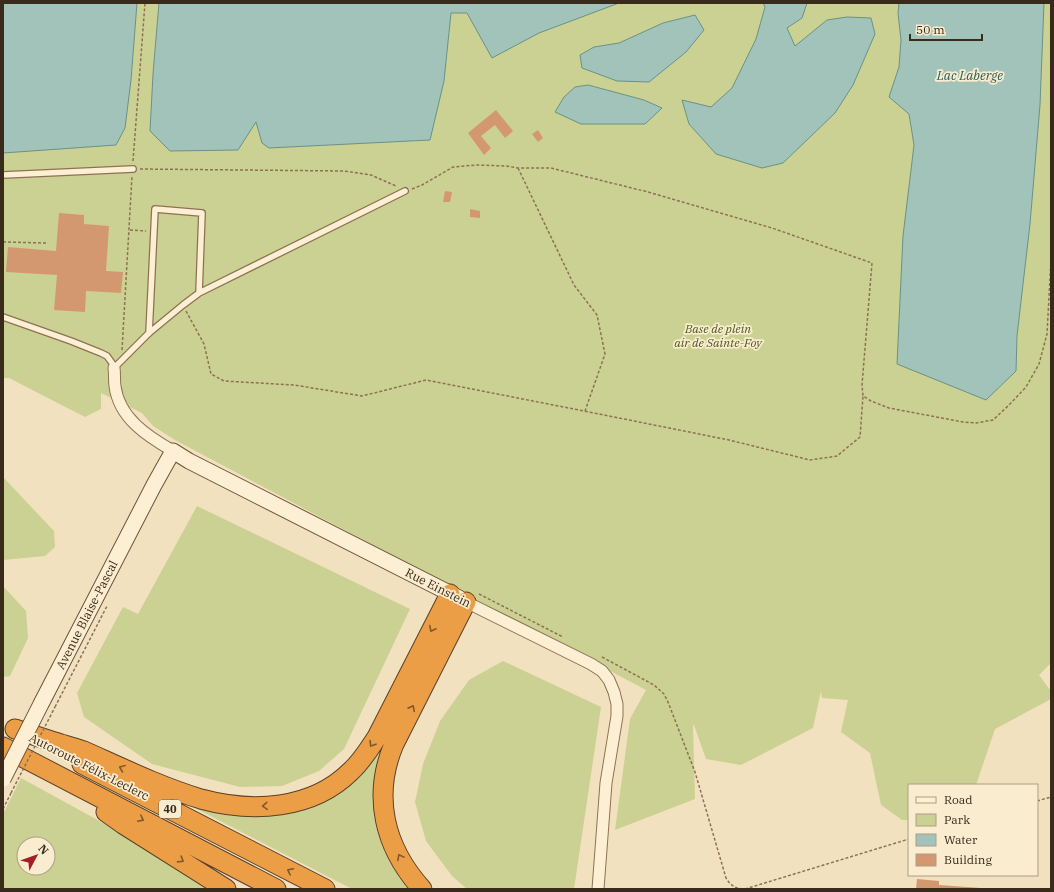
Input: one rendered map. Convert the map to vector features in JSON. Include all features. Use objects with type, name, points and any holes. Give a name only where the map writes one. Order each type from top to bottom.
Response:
[{"type":"highway","points":[[9,726],[82,750],[163,785],[202,799],[245,807],[274,806],[298,802],[318,794],[336,784],[351,772],[364,756],[463,596]]},
{"type":"highway","points":[[422,889],[406,868],[389,834],[383,801],[384,780],[388,761],[394,744],[463,596]]},
{"type":"highway","name":"Autoroute Félix-Leclerc","points":[[9,726],[325,889]]},
{"type":"highway","name":"Autoroute Félix-Leclerc","points":[[3,747],[56,776],[276,889]]},
{"type":"highway","points":[[56,776],[123,824],[226,889]]},
{"type":"street","name":"Rue Einstein","points":[[114,368],[115,388],[124,411],[136,426],[153,440],[189,461],[463,596],[592,664],[602,671],[612,686],[617,704],[617,716],[606,783],[598,889]]},
{"type":"street","name":"Avenue Blaise-Pascal","points":[[3,779],[49,705],[154,486],[173,451]]},
{"type":"lane","points":[[3,175],[133,169]]},
{"type":"lane","points":[[3,317],[101,353],[107,356],[114,368],[149,333],[199,293],[405,191]]},
{"type":"lane","points":[[149,333],[155,209],[202,213],[199,293]]},
{"type":"path","points":[[114,368],[122,350],[145,3]]},
{"type":"path","points":[[133,169],[344,172],[371,175],[405,191],[422,185],[453,167],[476,165],[518,168],[551,168],[648,192],[772,228],[872,262],[862,385],[863,396],[860,437],[837,456],[810,460],[729,440],[426,380],[362,396],[294,384],[224,381],[211,374],[204,344],[183,305]]},
{"type":"path","points":[[518,168],[574,285],[597,315],[605,354],[584,411]]},
{"type":"path","points":[[129,230],[154,231]]},
{"type":"path","points":[[3,242],[46,243]]},
{"type":"path","points":[[863,396],[889,408],[962,422],[976,423],[993,420],[1026,387],[1039,364],[1047,334],[1051,260]]},
{"type":"path","points":[[463,596],[565,639]]},
{"type":"path","points":[[600,657],[654,685],[664,694],[694,768],[726,878],[733,886],[745,889],[908,839]]},
{"type":"path","points":[[3,809],[49,705]]},
{"type":"path","points":[[1038,801],[1051,797]]},
{"type":"green space","name":"Base de plein air de Sainte-Foy","points":[[3,3],[1051,3],[1051,663],[1039,675],[1051,691],[1051,699],[995,729],[976,784],[908,784],[908,820],[902,820],[881,805],[870,753],[841,732],[848,700],[822,698],[821,691],[813,728],[741,765],[706,759],[693,725],[695,799],[615,830],[630,719],[646,690],[175,440],[153,426],[142,413],[101,393],[101,409],[85,417],[9,378],[3,378]]},
{"type":"green space","points":[[3,477],[54,531],[55,547],[45,556],[3,560]]},
{"type":"green space","points":[[197,506],[410,609],[344,749],[319,771],[282,786],[240,787],[152,764],[84,717],[77,693],[123,607],[138,614]]},
{"type":"green space","points":[[3,586],[26,611],[28,638],[10,676],[3,677]]},
{"type":"green space","points":[[431,644],[378,768],[413,889],[352,889],[193,807],[194,803],[324,799]]},
{"type":"green space","points":[[503,661],[601,707],[574,889],[467,889],[452,876],[426,841],[415,802],[423,764],[440,721],[469,680]]},
{"type":"green space","points":[[21,778],[105,824],[210,889],[3,889],[3,814]]},
{"type":"water","points":[[3,3],[137,3],[131,80],[125,128],[116,145],[3,153]]},
{"type":"water","points":[[159,3],[619,3],[539,33],[492,58],[467,13],[451,13],[444,81],[430,140],[269,148],[262,143],[256,122],[238,150],[170,151],[150,131]]},
{"type":"water","points":[[763,3],[807,3],[802,18],[787,28],[795,46],[827,20],[847,17],[871,18],[875,34],[853,85],[835,113],[783,163],[762,168],[716,154],[689,124],[682,100],[711,107],[732,88],[756,39],[765,7]]},
{"type":"water","name":"Lac Laberge","points":[[899,3],[1044,3],[1040,105],[1030,224],[1017,336],[1016,371],[986,400],[897,364],[903,236],[914,145],[909,114],[889,97],[899,67],[901,40],[898,13]]},
{"type":"water","points":[[695,15],[704,30],[686,52],[649,82],[617,81],[582,68],[580,55],[594,47],[619,43],[663,23]]},
{"type":"water","points":[[588,85],[644,100],[662,108],[645,124],[581,124],[555,112],[564,97],[575,87]]},
{"type":"building","points":[[496,110],[513,131],[505,138],[495,125],[481,136],[491,148],[484,155],[468,133]]},
{"type":"building","points":[[538,130],[543,138],[538,142],[532,134]]},
{"type":"building","points":[[445,191],[452,192],[450,202],[443,202]]},
{"type":"building","points":[[470,209],[480,211],[480,218],[470,217]]},
{"type":"building","points":[[59,213],[84,215],[84,224],[109,226],[106,271],[123,272],[121,293],[86,291],[85,312],[54,310],[57,275],[6,272],[8,247],[56,251]]},
{"type":"building","points":[[917,879],[939,881],[939,885],[981,889],[916,889]]}]
